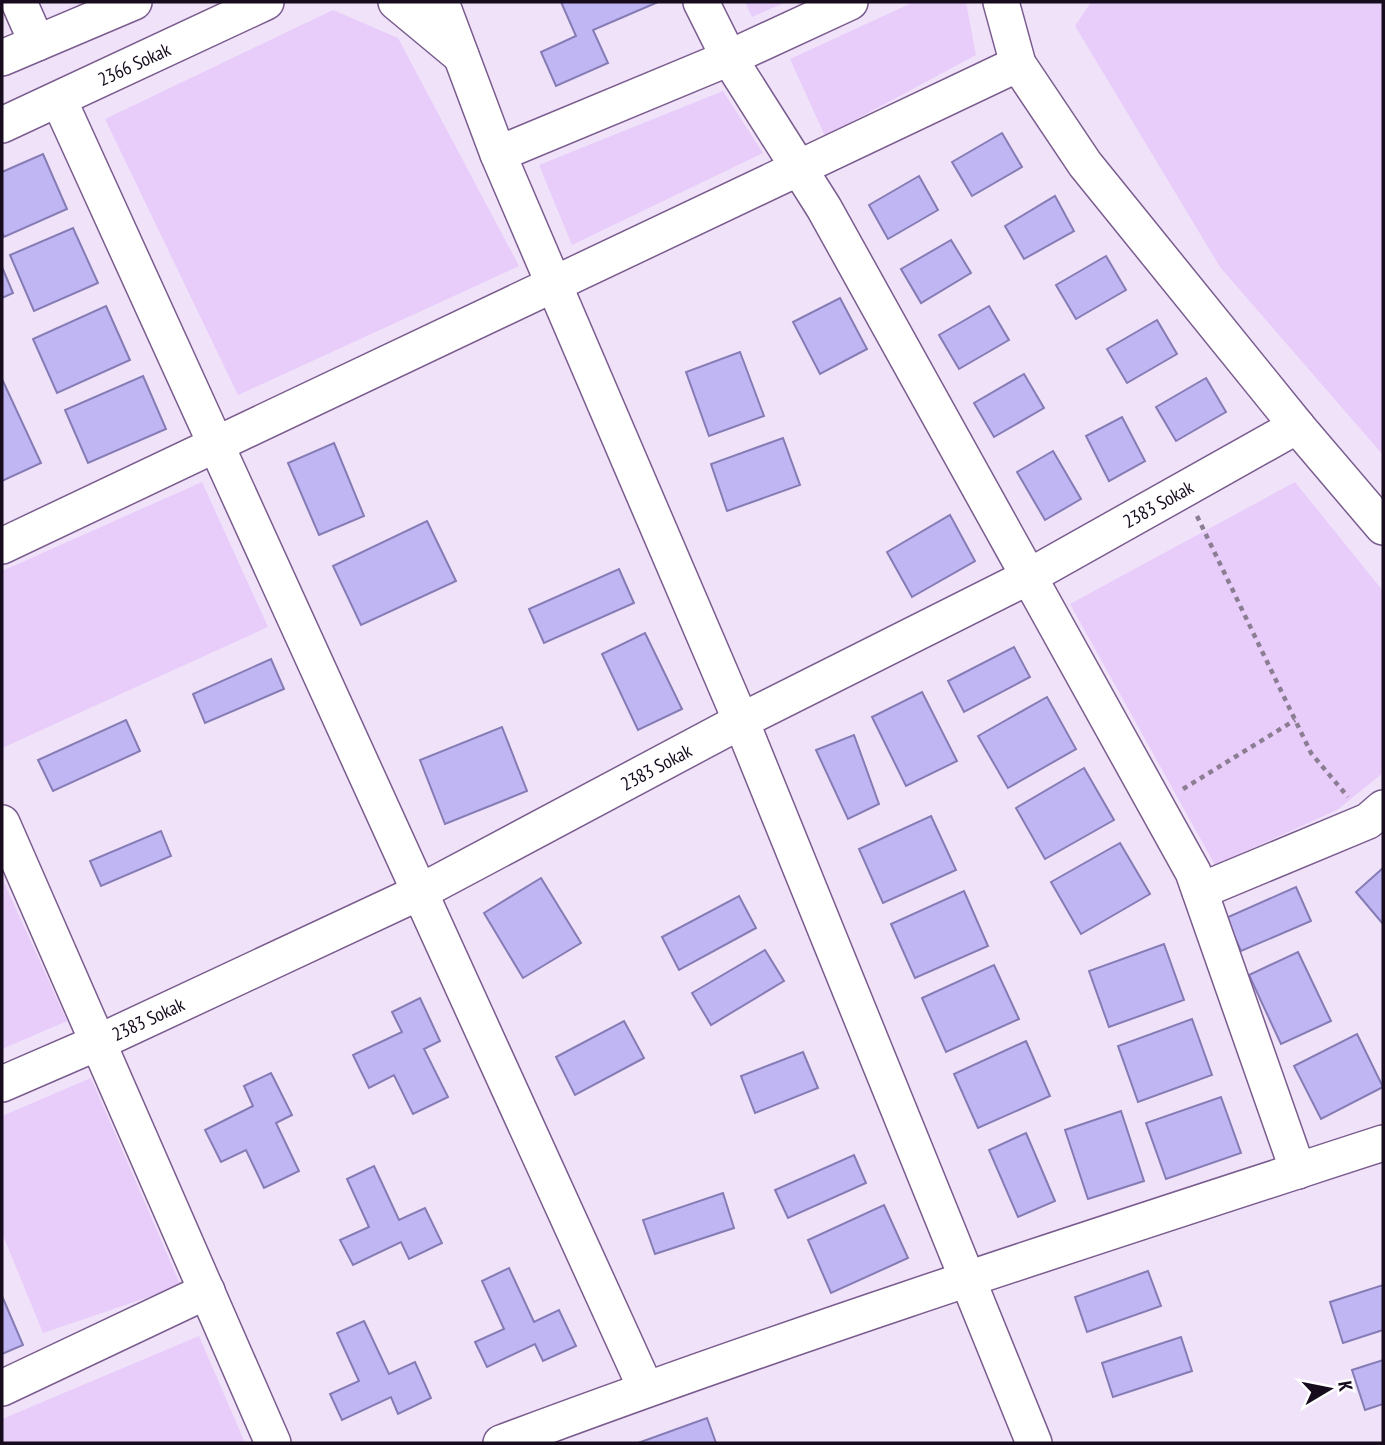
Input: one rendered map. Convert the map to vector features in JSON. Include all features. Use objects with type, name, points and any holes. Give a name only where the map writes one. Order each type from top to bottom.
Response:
[{"type":"street","points":[[19,2],[37,43]]},
{"type":"street","points":[[2,58],[134,2]]},
{"type":"street","name":"2366 Sokak","points":[[2,125],[266,2]]},
{"type":"street","points":[[396,2],[464,59]]},
{"type":"street","points":[[441,2],[498,154],[741,721],[1034,1443]]},
{"type":"street","points":[[701,2],[730,58],[824,208],[1193,872],[1298,1171]]},
{"type":"street","points":[[498,154],[730,58],[850,2]]},
{"type":"street","points":[[1001,2],[1018,64],[1085,164],[1297,426],[1383,527]]},
{"type":"street","points":[[2,546],[1018,64]]},
{"type":"street","points":[[59,100],[646,1389]]},
{"type":"street","name":"2383 Sokak","points":[[2,1084],[99,1042],[420,892],[741,721],[1028,578],[1297,426]]},
{"type":"street","points":[[1200,891],[1376,815]]},
{"type":"street","points":[[2,823],[273,1443]]},
{"type":"street","points":[[501,1443],[646,1389],[967,1278],[1383,1143]]},
{"type":"street","points":[[2,1388],[207,1291]]},
{"type":"path","points":[[1184,490],[1311,753],[1376,815]]},
{"type":"path","points":[[1156,806],[1295,720]]},
{"type":"shaded area","points":[[745,2],[786,2],[752,17]]},
{"type":"shaded area","points":[[914,2],[966,2],[976,55],[825,136],[790,59]]},
{"type":"shaded area","points":[[1091,2],[1383,2],[1383,455],[1220,267],[1075,26]]},
{"type":"shaded area","points":[[333,10],[398,38],[519,266],[238,395],[105,119]]},
{"type":"shaded area","points":[[723,91],[763,153],[572,245],[539,165]]},
{"type":"shaded area","points":[[202,482],[268,627],[2,748],[2,571]]},
{"type":"shaded area","points":[[1295,482],[1383,591],[1383,773],[1337,810],[1215,865],[1070,604]]},
{"type":"shaded area","points":[[2,878],[67,1021],[2,1049]]},
{"type":"shaded area","points":[[91,1078],[181,1286],[43,1333],[2,1233],[2,1116]]},
{"type":"shaded area","points":[[199,1336],[245,1443],[2,1443],[2,1419]]},
{"type":"building","points":[[561,2],[658,2],[593,30],[608,63],[556,86],[541,52],[576,36]]},
{"type":"building","points":[[1002,133],[1022,167],[972,196],[952,162]]},
{"type":"building","points":[[43,154],[67,209],[4,237],[2,172]]},
{"type":"building","points":[[919,176],[938,210],[888,239],[869,205]]},
{"type":"building","points":[[1055,196],[1074,231],[1024,259],[1005,226]]},
{"type":"building","points":[[73,228],[98,283],[34,311],[10,255]]},
{"type":"building","points":[[951,240],[971,273],[921,303],[901,269]]},
{"type":"building","points":[[1106,256],[1126,290],[1076,319],[1056,285]]},
{"type":"building","points":[[2,267],[13,293],[2,298]]},
{"type":"building","points":[[840,298],[867,349],[820,374],[793,322]]},
{"type":"building","points":[[106,306],[130,360],[57,393],[33,339]]},
{"type":"building","points":[[989,306],[1009,340],[959,369],[939,335]]},
{"type":"building","points":[[1157,320],[1177,354],[1127,383],[1107,349]]},
{"type":"building","points":[[740,352],[764,416],[709,436],[686,372]]},
{"type":"building","points":[[1024,374],[1044,408],[994,437],[974,403]]},
{"type":"building","points":[[143,376],[166,429],[88,463],[65,410]]},
{"type":"building","points":[[1206,378],[1226,412],[1176,441],[1156,407]]},
{"type":"building","points":[[2,379],[41,463],[2,481]]},
{"type":"building","points":[[1122,417],[1145,461],[1109,481],[1086,436]]},
{"type":"building","points":[[783,438],[800,485],[727,511],[711,464]]},
{"type":"building","points":[[334,443],[364,516],[319,535],[288,463]]},
{"type":"building","points":[[1053,451],[1081,499],[1045,520],[1017,472]]},
{"type":"building","points":[[950,515],[975,561],[912,597],[887,552]]},
{"type":"building","points":[[427,521],[456,581],[361,625],[333,566]]},
{"type":"building","points":[[619,569],[634,603],[544,643],[529,609]]},
{"type":"building","points":[[645,633],[682,709],[638,730],[602,654]]},
{"type":"building","points":[[1014,647],[1030,677],[964,712],[948,681]]},
{"type":"building","points":[[271,659],[284,689],[205,723],[193,694]]},
{"type":"building","points":[[922,692],[957,761],[906,786],[872,717]]},
{"type":"building","points":[[1047,697],[1076,749],[1008,788],[978,736]]},
{"type":"building","points":[[126,720],[140,751],[53,791],[38,760]]},
{"type":"building","points":[[502,727],[527,791],[445,824],[420,760]]},
{"type":"building","points":[[854,735],[879,804],[848,819],[816,750]]},
{"type":"building","points":[[1084,768],[1114,820],[1045,859],[1016,808]]},
{"type":"building","points":[[931,816],[956,870],[883,903],[859,849]]},
{"type":"building","points":[[161,831],[171,856],[101,886],[90,861]]},
{"type":"building","points":[[1120,843],[1150,894],[1081,934],[1051,882]]},
{"type":"building","points":[[1383,868],[1383,924],[1356,892]]},
{"type":"building","points":[[541,878],[581,943],[523,978],[484,913]]},
{"type":"building","points":[[1296,887],[1311,921],[1241,951],[1226,918]]},
{"type":"building","points":[[964,891],[988,946],[915,978],[891,924]]},
{"type":"building","points":[[739,896],[756,928],[679,970],[662,937]]},
{"type":"building","points":[[1164,944],[1184,1000],[1109,1027],[1089,971]]},
{"type":"building","points":[[765,950],[784,981],[711,1025],[692,993]]},
{"type":"building","points":[[1298,952],[1331,1021],[1281,1044],[1249,975]]},
{"type":"building","points":[[994,965],[1019,1019],[946,1052],[922,998]]},
{"type":"building","points":[[420,998],[440,1041],[424,1049],[448,1097],[413,1114],[394,1075],[369,1088],[353,1055],[402,1032],[392,1012]]},
{"type":"building","points":[[1192,1019],[1212,1075],[1138,1102],[1118,1046]]},
{"type":"building","points":[[624,1021],[644,1058],[575,1095],[556,1057]]},
{"type":"building","points":[[1357,1034],[1383,1087],[1321,1119],[1294,1066]]},
{"type":"building","points":[[1026,1041],[1050,1096],[978,1128],[954,1074]]},
{"type":"building","points":[[803,1052],[818,1088],[755,1113],[741,1076]]},
{"type":"building","points":[[271,1073],[292,1115],[276,1123],[299,1171],[264,1188],[246,1150],[221,1162],[205,1130],[253,1106],[244,1086]]},
{"type":"building","points":[[1221,1097],[1241,1153],[1166,1179],[1146,1123]]},
{"type":"building","points":[[1121,1111],[1144,1181],[1088,1199],[1065,1130]]},
{"type":"building","points":[[1026,1133],[1055,1201],[1018,1217],[989,1150]]},
{"type":"building","points":[[854,1155],[866,1183],[788,1218],[775,1190]]},
{"type":"building","points":[[374,1166],[399,1220],[425,1208],[442,1243],[409,1259],[401,1242],[353,1265],[340,1240],[369,1227],[347,1179]]},
{"type":"building","points":[[723,1193],[734,1228],[655,1254],[643,1220]]},
{"type":"building","points":[[884,1205],[908,1258],[831,1293],[808,1240]]},
{"type":"building","points":[[509,1268],[534,1322],[559,1310],[576,1346],[543,1361],[535,1344],[487,1367],[475,1342],[504,1329],[482,1281]]},
{"type":"building","points":[[1148,1271],[1161,1306],[1087,1332],[1075,1297]]},
{"type":"building","points":[[1383,1285],[1383,1330],[1343,1343],[1330,1302]]},
{"type":"building","points":[[2,1296],[23,1345],[2,1354]]},
{"type":"building","points":[[364,1321],[389,1374],[415,1362],[431,1398],[398,1414],[391,1397],[342,1420],[330,1394],[359,1381],[337,1333]]},
{"type":"building","points":[[1181,1337],[1192,1371],[1113,1397],[1102,1363]]},
{"type":"building","points":[[1383,1360],[1383,1404],[1365,1410],[1352,1370]]},
{"type":"building","points":[[707,1418],[716,1443],[638,1443]]}]
